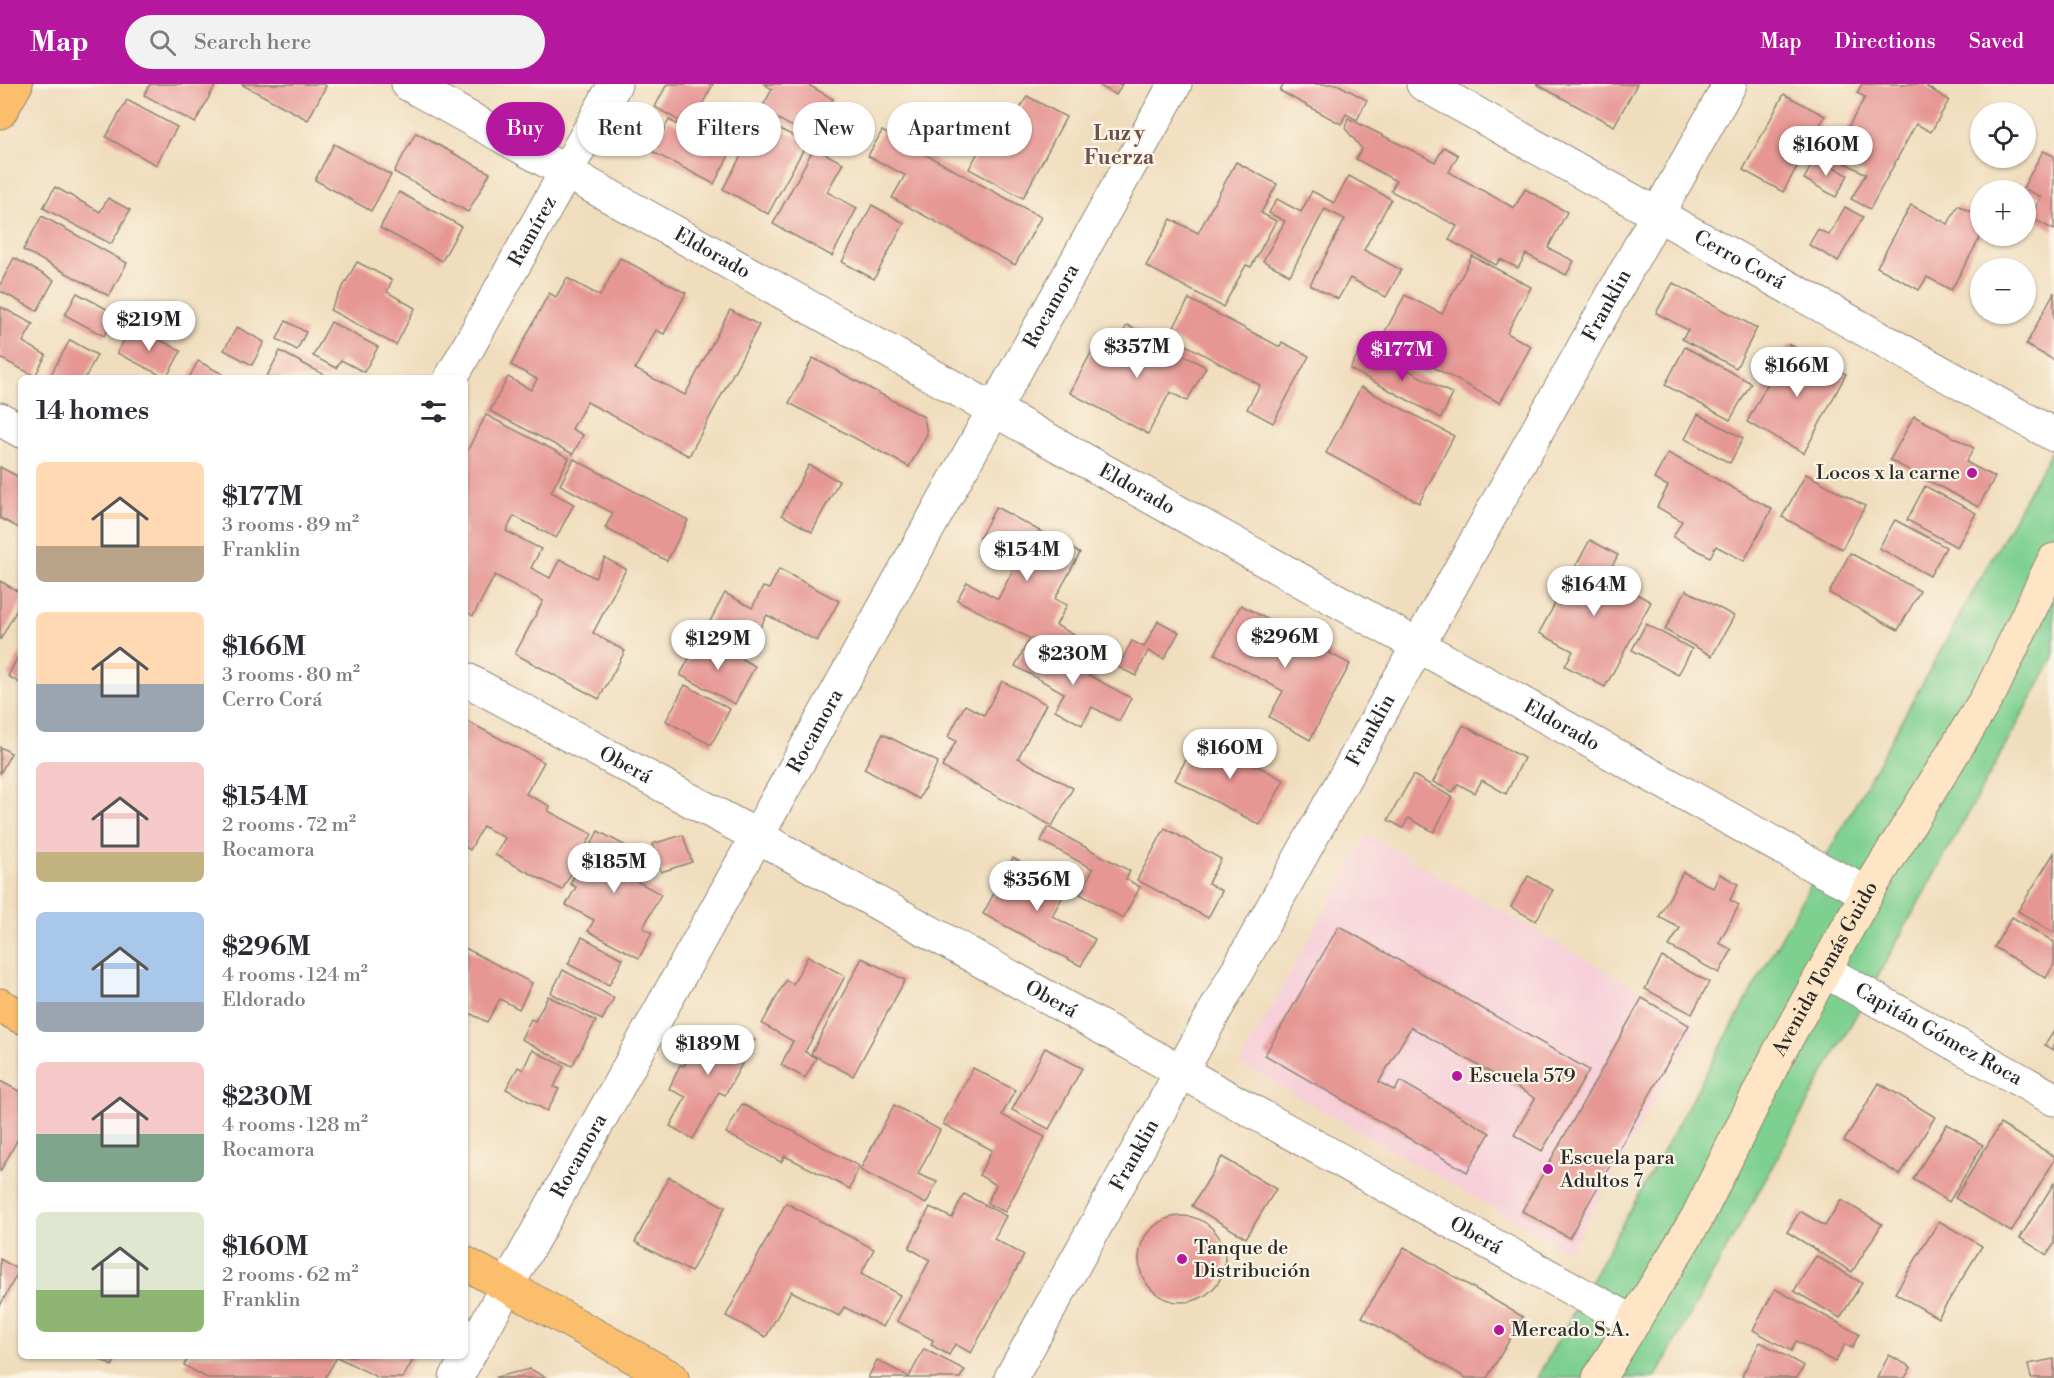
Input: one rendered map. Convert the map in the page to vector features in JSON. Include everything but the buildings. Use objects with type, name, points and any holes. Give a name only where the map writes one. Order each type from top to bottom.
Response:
[{"type":"main road","points":[[0,112],[16,84]]},
{"type":"main road","name":"Avenida Tomás Guido","points":[[1599,1378],[1697,1218],[1777,1056],[1867,893],[1991,691],[2054,560]]},
{"type":"main road","points":[[0,1005],[18,1015]]},
{"type":"main road","points":[[468,1265],[672,1378]]},
{"type":"street","name":"Eldorado","points":[[408,84],[1820,869],[1867,893]]},
{"type":"street","name":"Ramírez","points":[[453,375],[615,84]]},
{"type":"street","name":"Rocamora","points":[[468,1356],[1175,84]]},
{"type":"street","name":"Cerro Corá","points":[[1423,84],[2054,435]]},
{"type":"street","name":"Franklin","points":[[1011,1378],[1730,84]]},
{"type":"street","points":[[0,419],[18,429]]},
{"type":"street","name":"Oberá","points":[[468,681],[758,836],[1634,1322]]},
{"type":"street","name":"Capitán Gómez Roca","points":[[1825,971],[2054,1099]]},
{"type":"street","name":"Rocamora","points":[[456,1378],[466,1359]]},
{"type":"shaded area","points":[[1367,835],[1698,1023],[1569,1252],[1240,1063]]},
{"type":"green space","points":[[2054,446],[2054,658],[1655,1378],[1537,1378]]},
{"type":"place","name":"Locos x la carne","points":[[1972,473]]},
{"type":"place","name":"Escuela 579","points":[[1457,1076]]},
{"type":"place","name":"Escuela para Adultos 7","points":[[1548,1169]]},
{"type":"place","name":"Tanque de Distribución","points":[[1182,1259]]},
{"type":"place","name":"Mercado S.A.","points":[[1499,1330]]},
{"type":"district","name":"Luz y Fuerza","points":[[1119,146]]}]
